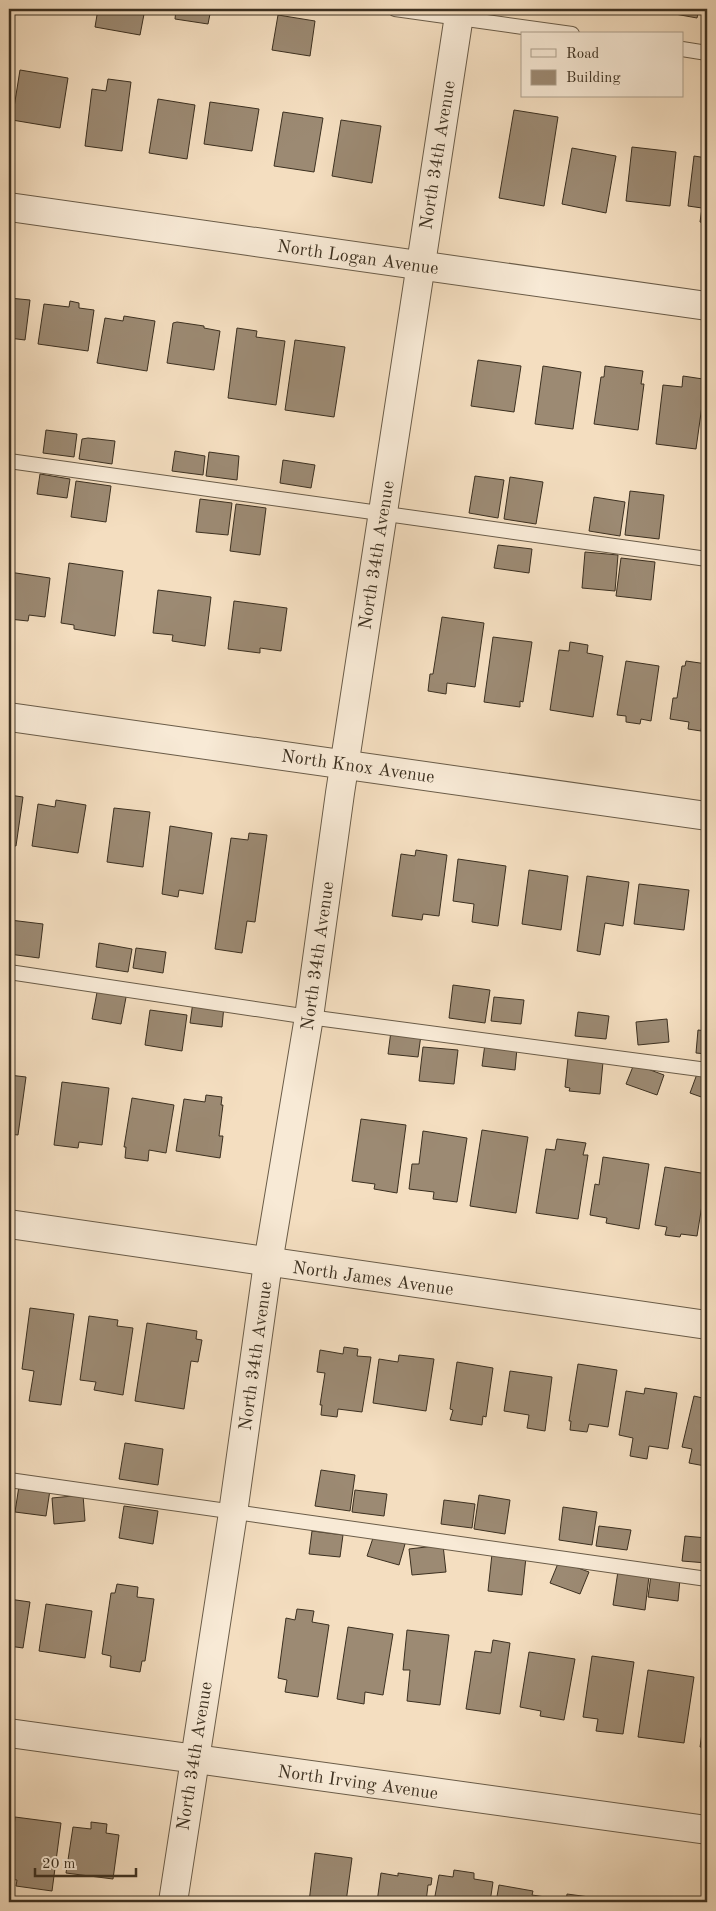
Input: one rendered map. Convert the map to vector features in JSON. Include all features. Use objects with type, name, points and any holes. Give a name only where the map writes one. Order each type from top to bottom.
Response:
[{"type":"street","name":"North 34th Avenue","points":[[173,1902],[233,1513],[268,1263],[309,1017],[382,513],[459,13]]},
{"type":"street","name":"North Logan Avenue","points":[[9,207],[707,306]]},
{"type":"street","name":"North Knox Avenue","points":[[9,717],[707,816]]},
{"type":"street","name":"North James Avenue","points":[[9,1224],[268,1263],[707,1325]]},
{"type":"street","name":"North Irving Avenue","points":[[9,1733],[707,1830]]},
{"type":"lane","points":[[395,9],[459,13],[561,32]]},
{"type":"lane","points":[[684,49],[707,53]]},
{"type":"lane","points":[[9,461],[707,559]]},
{"type":"lane","points":[[9,972],[309,1017],[707,1070]]},
{"type":"lane","points":[[9,1480],[707,1579]]},
{"type":"building","points":[[98,9],[145,9],[140,35],[95,27]]},
{"type":"building","points":[[176,9],[211,9],[208,24],[175,19]]},
{"type":"building","points":[[664,9],[699,9],[697,18],[664,12]]},
{"type":"building","points":[[278,15],[315,21],[310,56],[272,50]]},
{"type":"building","points":[[20,70],[68,78],[60,128],[12,120]]},
{"type":"building","points":[[108,79],[131,82],[122,151],[85,146],[92,89],[106,91]]},
{"type":"building","points":[[158,99],[195,105],[187,159],[149,153]]},
{"type":"building","points":[[210,102],[259,109],[252,151],[204,144]]},
{"type":"building","points":[[514,110],[558,117],[544,206],[499,198]]},
{"type":"building","points":[[283,112],[323,118],[314,172],[274,166]]},
{"type":"building","points":[[341,120],[381,126],[372,183],[332,176]]},
{"type":"building","points":[[632,147],[676,152],[670,206],[626,201]]},
{"type":"building","points":[[572,148],[616,156],[606,213],[562,204]]},
{"type":"building","points":[[694,156],[707,158],[707,224],[700,222],[702,208],[688,206]]},
{"type":"building","points":[[9,298],[30,300],[25,340],[9,338]]},
{"type":"building","points":[[70,301],[79,303],[79,308],[94,310],[88,351],[38,344],[44,304],[69,307]]},
{"type":"building","points":[[124,316],[155,321],[147,371],[97,363],[105,318],[123,321]]},
{"type":"building","points":[[173,323],[204,326],[204,328],[220,331],[214,370],[167,363]]},
{"type":"building","points":[[237,328],[257,331],[256,337],[285,341],[276,405],[228,398]]},
{"type":"building","points":[[295,340],[345,347],[334,417],[285,410]]},
{"type":"building","points":[[478,360],[521,366],[514,412],[471,406]]},
{"type":"building","points":[[543,366],[581,372],[573,429],[535,424]]},
{"type":"building","points":[[605,366],[643,371],[641,384],[644,384],[638,430],[594,424],[601,377],[604,377]]},
{"type":"building","points":[[683,376],[703,379],[702,390],[704,391],[696,449],[656,444],[663,385],[682,387]]},
{"type":"building","points":[[46,430],[77,434],[74,457],[43,453]]},
{"type":"building","points":[[82,439],[115,441],[112,464],[79,459]]},
{"type":"building","points":[[175,451],[205,456],[203,475],[172,471]]},
{"type":"building","points":[[209,452],[239,456],[237,480],[206,476]]},
{"type":"building","points":[[283,460],[315,465],[311,488],[280,483]]},
{"type":"building","points":[[40,474],[70,479],[67,498],[37,494]]},
{"type":"building","points":[[475,476],[504,480],[498,518],[469,513]]},
{"type":"building","points":[[510,477],[543,482],[536,524],[504,519]]},
{"type":"building","points":[[76,481],[111,486],[106,522],[71,517]]},
{"type":"building","points":[[630,491],[664,495],[659,539],[625,535]]},
{"type":"building","points":[[594,497],[625,502],[620,536],[589,531]]},
{"type":"building","points":[[200,499],[232,503],[228,535],[196,532]]},
{"type":"building","points":[[236,504],[266,508],[260,555],[230,551]]},
{"type":"building","points":[[498,545],[532,549],[529,573],[494,568]]},
{"type":"building","points":[[585,552],[618,555],[615,591],[582,588]]},
{"type":"building","points":[[621,558],[655,562],[651,600],[616,596]]},
{"type":"building","points":[[69,563],[123,571],[115,636],[74,629],[74,625],[61,623]]},
{"type":"building","points":[[707,569],[707,604],[702,603]]},
{"type":"building","points":[[9,572],[50,578],[45,617],[29,615],[28,621],[9,619]]},
{"type":"building","points":[[158,590],[211,597],[205,646],[172,641],[173,635],[153,633]]},
{"type":"building","points":[[234,601],[287,608],[281,651],[260,648],[260,653],[228,649]]},
{"type":"building","points":[[442,617],[484,623],[475,687],[447,683],[446,694],[428,691],[430,674],[433,674]]},
{"type":"building","points":[[493,637],[532,642],[523,702],[520,701],[520,707],[484,702]]},
{"type":"building","points":[[570,642],[588,645],[587,653],[603,656],[593,717],[550,710],[559,650],[569,651]]},
{"type":"building","points":[[626,661],[659,666],[651,721],[641,719],[640,724],[626,722],[626,716],[617,715]]},
{"type":"building","points":[[686,661],[707,664],[707,725],[702,724],[701,731],[688,729],[689,722],[670,719],[673,698],[677,698],[682,666],[685,666]]},
{"type":"building","points":[[9,795],[23,797],[16,846],[9,845]]},
{"type":"building","points":[[56,800],[86,805],[78,853],[32,846],[38,804],[55,807]]},
{"type":"building","points":[[114,808],[150,812],[143,867],[107,862]]},
{"type":"building","points":[[170,826],[212,833],[203,894],[179,890],[178,897],[162,894]]},
{"type":"building","points":[[249,833],[267,835],[255,922],[247,921],[242,953],[215,949],[231,838],[248,840]]},
{"type":"building","points":[[416,850],[447,855],[439,916],[423,914],[422,920],[392,916],[401,854],[415,856]]},
{"type":"building","points":[[458,859],[506,866],[498,926],[472,922],[474,904],[453,901]]},
{"type":"building","points":[[529,870],[568,876],[561,930],[522,924]]},
{"type":"building","points":[[587,876],[629,882],[623,926],[605,923],[600,955],[577,951]]},
{"type":"building","points":[[639,884],[689,890],[684,930],[634,924]]},
{"type":"building","points":[[10,920],[43,924],[39,958],[9,954]]},
{"type":"building","points":[[99,943],[132,949],[128,972],[96,967]]},
{"type":"building","points":[[136,948],[166,952],[163,973],[133,968]]},
{"type":"building","points":[[453,985],[490,990],[485,1023],[449,1018]]},
{"type":"building","points":[[98,987],[127,992],[121,1024],[92,1019]]},
{"type":"building","points":[[494,997],[524,1000],[521,1024],[491,1021]]},
{"type":"building","points":[[193,1002],[224,1006],[222,1027],[190,1023]]},
{"type":"building","points":[[150,1010],[187,1015],[182,1051],[145,1045]]},
{"type":"building","points":[[578,1012],[609,1016],[606,1039],[575,1036]]},
{"type":"building","points":[[667,1019],[669,1042],[638,1045],[636,1022]]},
{"type":"building","points":[[698,1030],[707,1031],[707,1054],[696,1053]]},
{"type":"building","points":[[391,1031],[421,1035],[418,1057],[388,1054]]},
{"type":"building","points":[[485,1044],[517,1048],[515,1070],[482,1066]]},
{"type":"building","points":[[423,1047],[458,1050],[454,1084],[419,1081]]},
{"type":"building","points":[[568,1058],[603,1062],[600,1094],[569,1091],[570,1088],[565,1087]]},
{"type":"building","points":[[634,1064],[664,1075],[657,1095],[626,1084]]},
{"type":"building","points":[[697,1074],[707,1078],[707,1099],[690,1093]]},
{"type":"building","points":[[9,1075],[26,1077],[18,1135],[9,1134]]},
{"type":"building","points":[[62,1082],[109,1088],[102,1145],[79,1142],[78,1148],[54,1145]]},
{"type":"building","points":[[206,1095],[222,1097],[221,1105],[223,1105],[219,1136],[223,1136],[220,1158],[176,1151],[184,1099],[205,1102]]},
{"type":"building","points":[[132,1098],[174,1105],[166,1153],[149,1150],[148,1161],[125,1158],[126,1147],[124,1147]]},
{"type":"building","points":[[361,1119],[406,1125],[397,1193],[374,1189],[375,1184],[352,1181]]},
{"type":"building","points":[[482,1130],[528,1137],[516,1213],[470,1206]]},
{"type":"building","points":[[423,1131],[467,1138],[457,1202],[433,1199],[434,1192],[409,1189],[412,1164],[419,1164]]},
{"type":"building","points":[[557,1139],[586,1143],[583,1155],[588,1155],[578,1219],[536,1213],[546,1149],[555,1150]]},
{"type":"building","points":[[603,1157],[649,1164],[639,1229],[606,1223],[607,1218],[590,1215],[595,1184],[599,1185]]},
{"type":"building","points":[[665,1167],[707,1174],[697,1236],[681,1234],[680,1237],[665,1235],[667,1227],[655,1225]]},
{"type":"building","points":[[30,1308],[74,1314],[61,1405],[29,1401],[34,1371],[22,1369]]},
{"type":"building","points":[[89,1316],[118,1320],[117,1326],[133,1328],[123,1395],[94,1390],[96,1382],[80,1380]]},
{"type":"building","points":[[147,1323],[197,1331],[196,1339],[202,1340],[198,1362],[191,1361],[184,1409],[135,1401]]},
{"type":"building","points":[[344,1347],[358,1349],[357,1356],[371,1357],[362,1412],[338,1409],[337,1417],[321,1415],[322,1405],[320,1405],[325,1373],[317,1372],[320,1350],[343,1354]]},
{"type":"building","points":[[399,1355],[434,1359],[426,1411],[373,1403],[379,1359],[398,1362]]},
{"type":"building","points":[[457,1362],[493,1368],[486,1417],[483,1416],[482,1425],[450,1420],[453,1410],[450,1409]]},
{"type":"building","points":[[578,1364],[617,1370],[608,1427],[589,1424],[587,1432],[570,1430],[571,1421],[569,1421]]},
{"type":"building","points":[[510,1371],[552,1377],[545,1431],[527,1428],[529,1415],[504,1411]]},
{"type":"building","points":[[645,1388],[677,1393],[668,1449],[649,1446],[647,1459],[630,1456],[633,1438],[619,1435],[626,1391],[644,1394]]},
{"type":"building","points":[[694,1396],[707,1399],[707,1455],[705,1466],[689,1463],[692,1449],[682,1447]]},
{"type":"building","points":[[125,1443],[163,1449],[158,1485],[119,1479]]},
{"type":"building","points":[[321,1470],[355,1475],[350,1511],[315,1506]]},
{"type":"building","points":[[19,1486],[50,1490],[46,1516],[15,1512]]},
{"type":"building","points":[[355,1490],[387,1494],[384,1516],[352,1512]]},
{"type":"building","points":[[83,1495],[85,1521],[54,1524],[52,1498]]},
{"type":"building","points":[[479,1495],[510,1500],[505,1534],[474,1529]]},
{"type":"building","points":[[444,1500],[475,1504],[472,1528],[441,1524]]},
{"type":"building","points":[[124,1506],[158,1511],[153,1544],[119,1538]]},
{"type":"building","points":[[563,1507],[597,1512],[592,1545],[559,1540]]},
{"type":"building","points":[[599,1526],[631,1530],[627,1550],[596,1546]]},
{"type":"building","points":[[312,1531],[343,1535],[340,1557],[309,1554]]},
{"type":"building","points":[[374,1535],[405,1544],[399,1565],[367,1556]]},
{"type":"building","points":[[685,1536],[707,1538],[707,1563],[682,1561]]},
{"type":"building","points":[[443,1545],[446,1572],[412,1575],[409,1549]]},
{"type":"building","points":[[492,1554],[526,1557],[522,1595],[488,1591]]},
{"type":"building","points":[[559,1561],[589,1572],[580,1594],[550,1583]]},
{"type":"building","points":[[618,1571],[649,1576],[645,1610],[613,1605]]},
{"type":"building","points":[[651,1575],[680,1579],[678,1601],[648,1597]]},
{"type":"building","points":[[117,1584],[138,1587],[137,1597],[154,1599],[145,1661],[142,1661],[140,1672],[110,1667],[111,1656],[102,1654],[111,1593],[115,1593]]},
{"type":"building","points":[[9,1599],[30,1602],[23,1648],[9,1646]]},
{"type":"building","points":[[46,1604],[92,1611],[85,1658],[39,1651]]},
{"type":"building","points":[[297,1609],[314,1611],[312,1622],[329,1625],[318,1697],[285,1692],[287,1680],[278,1678],[286,1618],[295,1620]]},
{"type":"building","points":[[348,1627],[393,1634],[383,1695],[365,1692],[364,1704],[337,1699]]},
{"type":"building","points":[[407,1630],[449,1635],[440,1705],[407,1701],[410,1670],[403,1670]]},
{"type":"building","points":[[493,1640],[510,1643],[500,1714],[466,1709],[475,1651],[491,1653]]},
{"type":"building","points":[[529,1652],[575,1659],[564,1720],[540,1716],[541,1711],[520,1707]]},
{"type":"building","points":[[592,1656],[634,1662],[623,1734],[596,1731],[598,1719],[583,1717]]},
{"type":"building","points":[[648,1670],[694,1677],[684,1743],[638,1737]]},
{"type":"building","points":[[707,1698],[707,1748],[700,1747]]},
{"type":"building","points":[[15,1817],[61,1823],[52,1891],[16,1886],[17,1880],[9,1879]]},
{"type":"building","points":[[91,1822],[107,1824],[106,1833],[119,1835],[113,1879],[66,1873],[73,1827],[91,1829]]},
{"type":"building","points":[[315,1853],[352,1858],[346,1902],[309,1902]]},
{"type":"building","points":[[454,1870],[474,1873],[474,1879],[493,1882],[490,1902],[434,1901],[439,1875],[453,1877]]},
{"type":"building","points":[[381,1873],[398,1876],[398,1873],[432,1878],[431,1885],[428,1885],[426,1902],[377,1902]]},
{"type":"building","points":[[499,1885],[533,1891],[532,1895],[552,1898],[552,1902],[496,1902]]},
{"type":"building","points":[[567,1894],[612,1900],[612,1902],[566,1902]]}]
